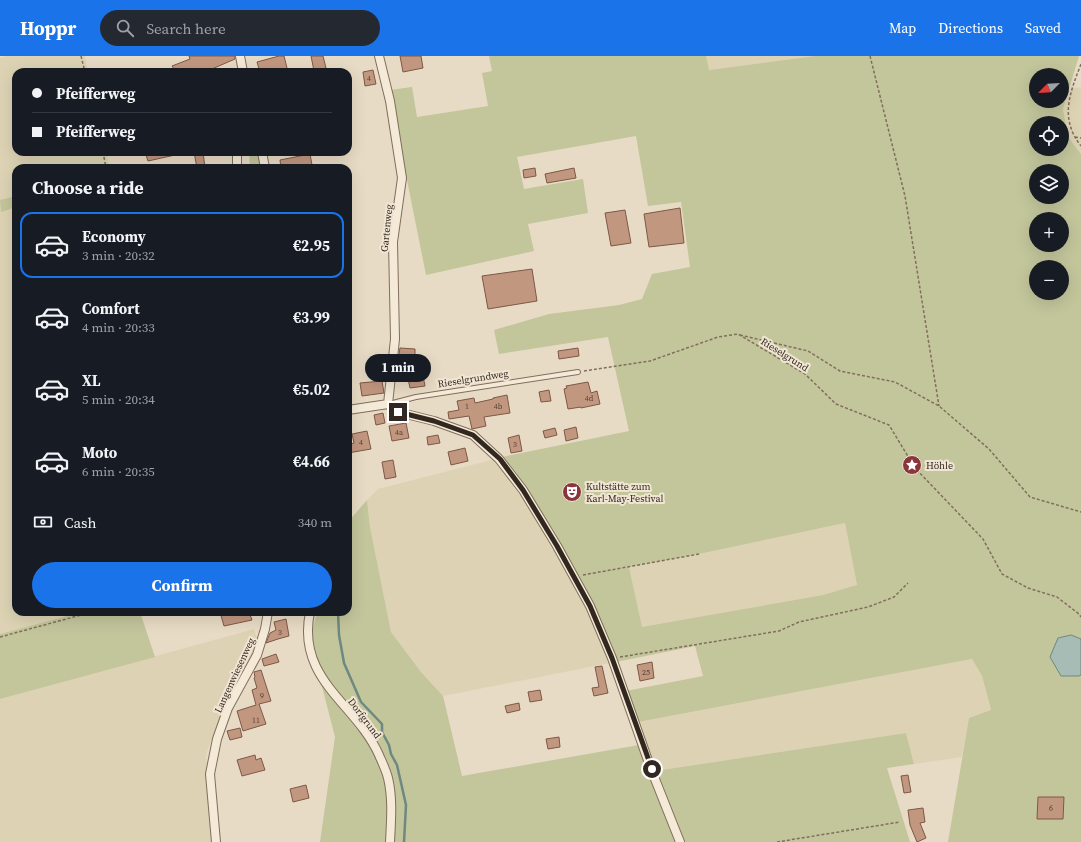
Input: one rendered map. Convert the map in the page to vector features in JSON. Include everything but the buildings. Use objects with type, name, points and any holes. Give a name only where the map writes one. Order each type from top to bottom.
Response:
[{"type":"street","points":[[240,56],[241,68]]},
{"type":"street","name":"Gartenweg","points":[[379,56],[390,101],[402,178],[393,242],[395,339],[388,404]]},
{"type":"street","points":[[388,404],[398,412],[434,421],[473,435],[500,459],[523,490],[557,546],[590,606],[612,658],[680,842]]},
{"type":"street","name":"Rieselgrundweg","points":[[352,409],[388,404]]},
{"type":"street","name":"Langenwiesenweg","points":[[216,842],[210,774],[217,738],[228,708],[257,655],[267,616]]},
{"type":"street","name":"Dorfgrund","points":[[310,616],[308,640],[313,661],[323,680],[365,732],[379,754],[388,778],[391,806],[390,842]]},
{"type":"lane","name":"Rieselgrundweg","points":[[388,404],[416,397],[578,372]]},
{"type":"path","points":[[81,56],[84,68]]},
{"type":"path","points":[[870,56],[905,196],[939,406]]},
{"type":"path","points":[[1081,64],[1068,102],[1068,113],[1074,137],[1081,146]]},
{"type":"path","points":[[1074,137],[1081,138]]},
{"type":"path","points":[[578,372],[650,362],[718,337],[738,334],[808,351],[840,371],[895,382],[939,406],[989,449],[1030,497],[1081,512]]},
{"type":"path","name":"Rieselgrund","points":[[738,334],[805,374],[836,404],[889,425],[915,468],[983,539],[1002,574],[1028,588],[1057,597],[1081,617]]},
{"type":"path","points":[[574,576],[700,554]]},
{"type":"path","points":[[612,658],[779,631],[799,622],[868,607],[894,597],[908,583]]},
{"type":"path","points":[[0,637],[77,616]]},
{"type":"path","points":[[777,842],[900,822]]},
{"type":"shaded area","points":[[7,56],[85,56],[87,68],[12,68],[12,156],[108,156],[108,164],[12,164],[12,616],[66,616],[0,634],[0,58]]},
{"type":"shaded area","points":[[706,56],[815,56],[708,70]]},
{"type":"shaded area","points":[[1081,87],[1081,154],[1069,137],[1069,116],[1064,116],[1063,109],[1069,108],[1069,89]]},
{"type":"shaded area","points":[[495,459],[520,490],[553,544],[585,605],[610,663],[443,696],[421,672],[391,632],[370,527],[367,500],[378,489]]},
{"type":"shaded area","points":[[845,523],[857,586],[823,595],[642,628],[629,567],[699,554]]},
{"type":"shaded area","points":[[254,629],[259,644],[225,702],[206,755],[215,842],[0,842],[0,699]]},
{"type":"shaded area","points":[[972,659],[982,676],[991,711],[969,718],[962,757],[914,764],[906,733],[655,771],[638,722]]},
{"type":"green space","points":[[489,56],[706,56],[709,70],[815,56],[1079,56],[1069,89],[1069,68],[1029,68],[1029,108],[1063,108],[1064,116],[1029,116],[1029,156],[1069,156],[1069,137],[1081,154],[1081,842],[948,842],[969,718],[991,710],[982,676],[972,659],[638,722],[626,691],[703,676],[695,646],[616,662],[606,633],[579,576],[519,477],[502,457],[629,431],[608,337],[499,354],[494,330],[549,314],[619,305],[642,299],[652,274],[690,267],[681,202],[648,206],[636,136],[517,157],[524,189],[583,179],[588,213],[528,224],[534,251],[426,275],[390,90],[412,87],[417,117],[488,106],[482,73],[492,71]],"holes":[[[845,523],[857,585],[823,595],[642,627],[629,567],[699,554]]]},
{"type":"green space","points":[[249,156],[260,156],[261,164],[250,164]]},
{"type":"green space","points":[[12,197],[12,208],[1,212],[0,200]]},
{"type":"green space","points":[[367,500],[370,527],[391,632],[421,672],[443,696],[462,776],[639,745],[655,771],[906,733],[914,764],[887,768],[910,842],[320,842],[335,737],[310,640],[316,616],[352,616],[352,517]]},
{"type":"green space","points":[[66,616],[141,616],[155,657],[0,699],[0,634]]},
{"type":"water","points":[[1071,635],[1081,639],[1081,675],[1061,676],[1050,657],[1058,638]]},
{"type":"waterway","points":[[338,616],[339,635],[344,663],[361,702],[382,724],[382,732],[397,765],[406,805],[404,842]]},
{"type":"place","name":"Höhle","points":[[912,465]]},
{"type":"place","name":"Kultstätte zum Karl-May-Festival","points":[[572,492]]},
{"type":"route","points":[[398,412],[434,421],[473,435],[500,459],[523,490],[557,546],[590,606],[612,658],[652,769]]}]
